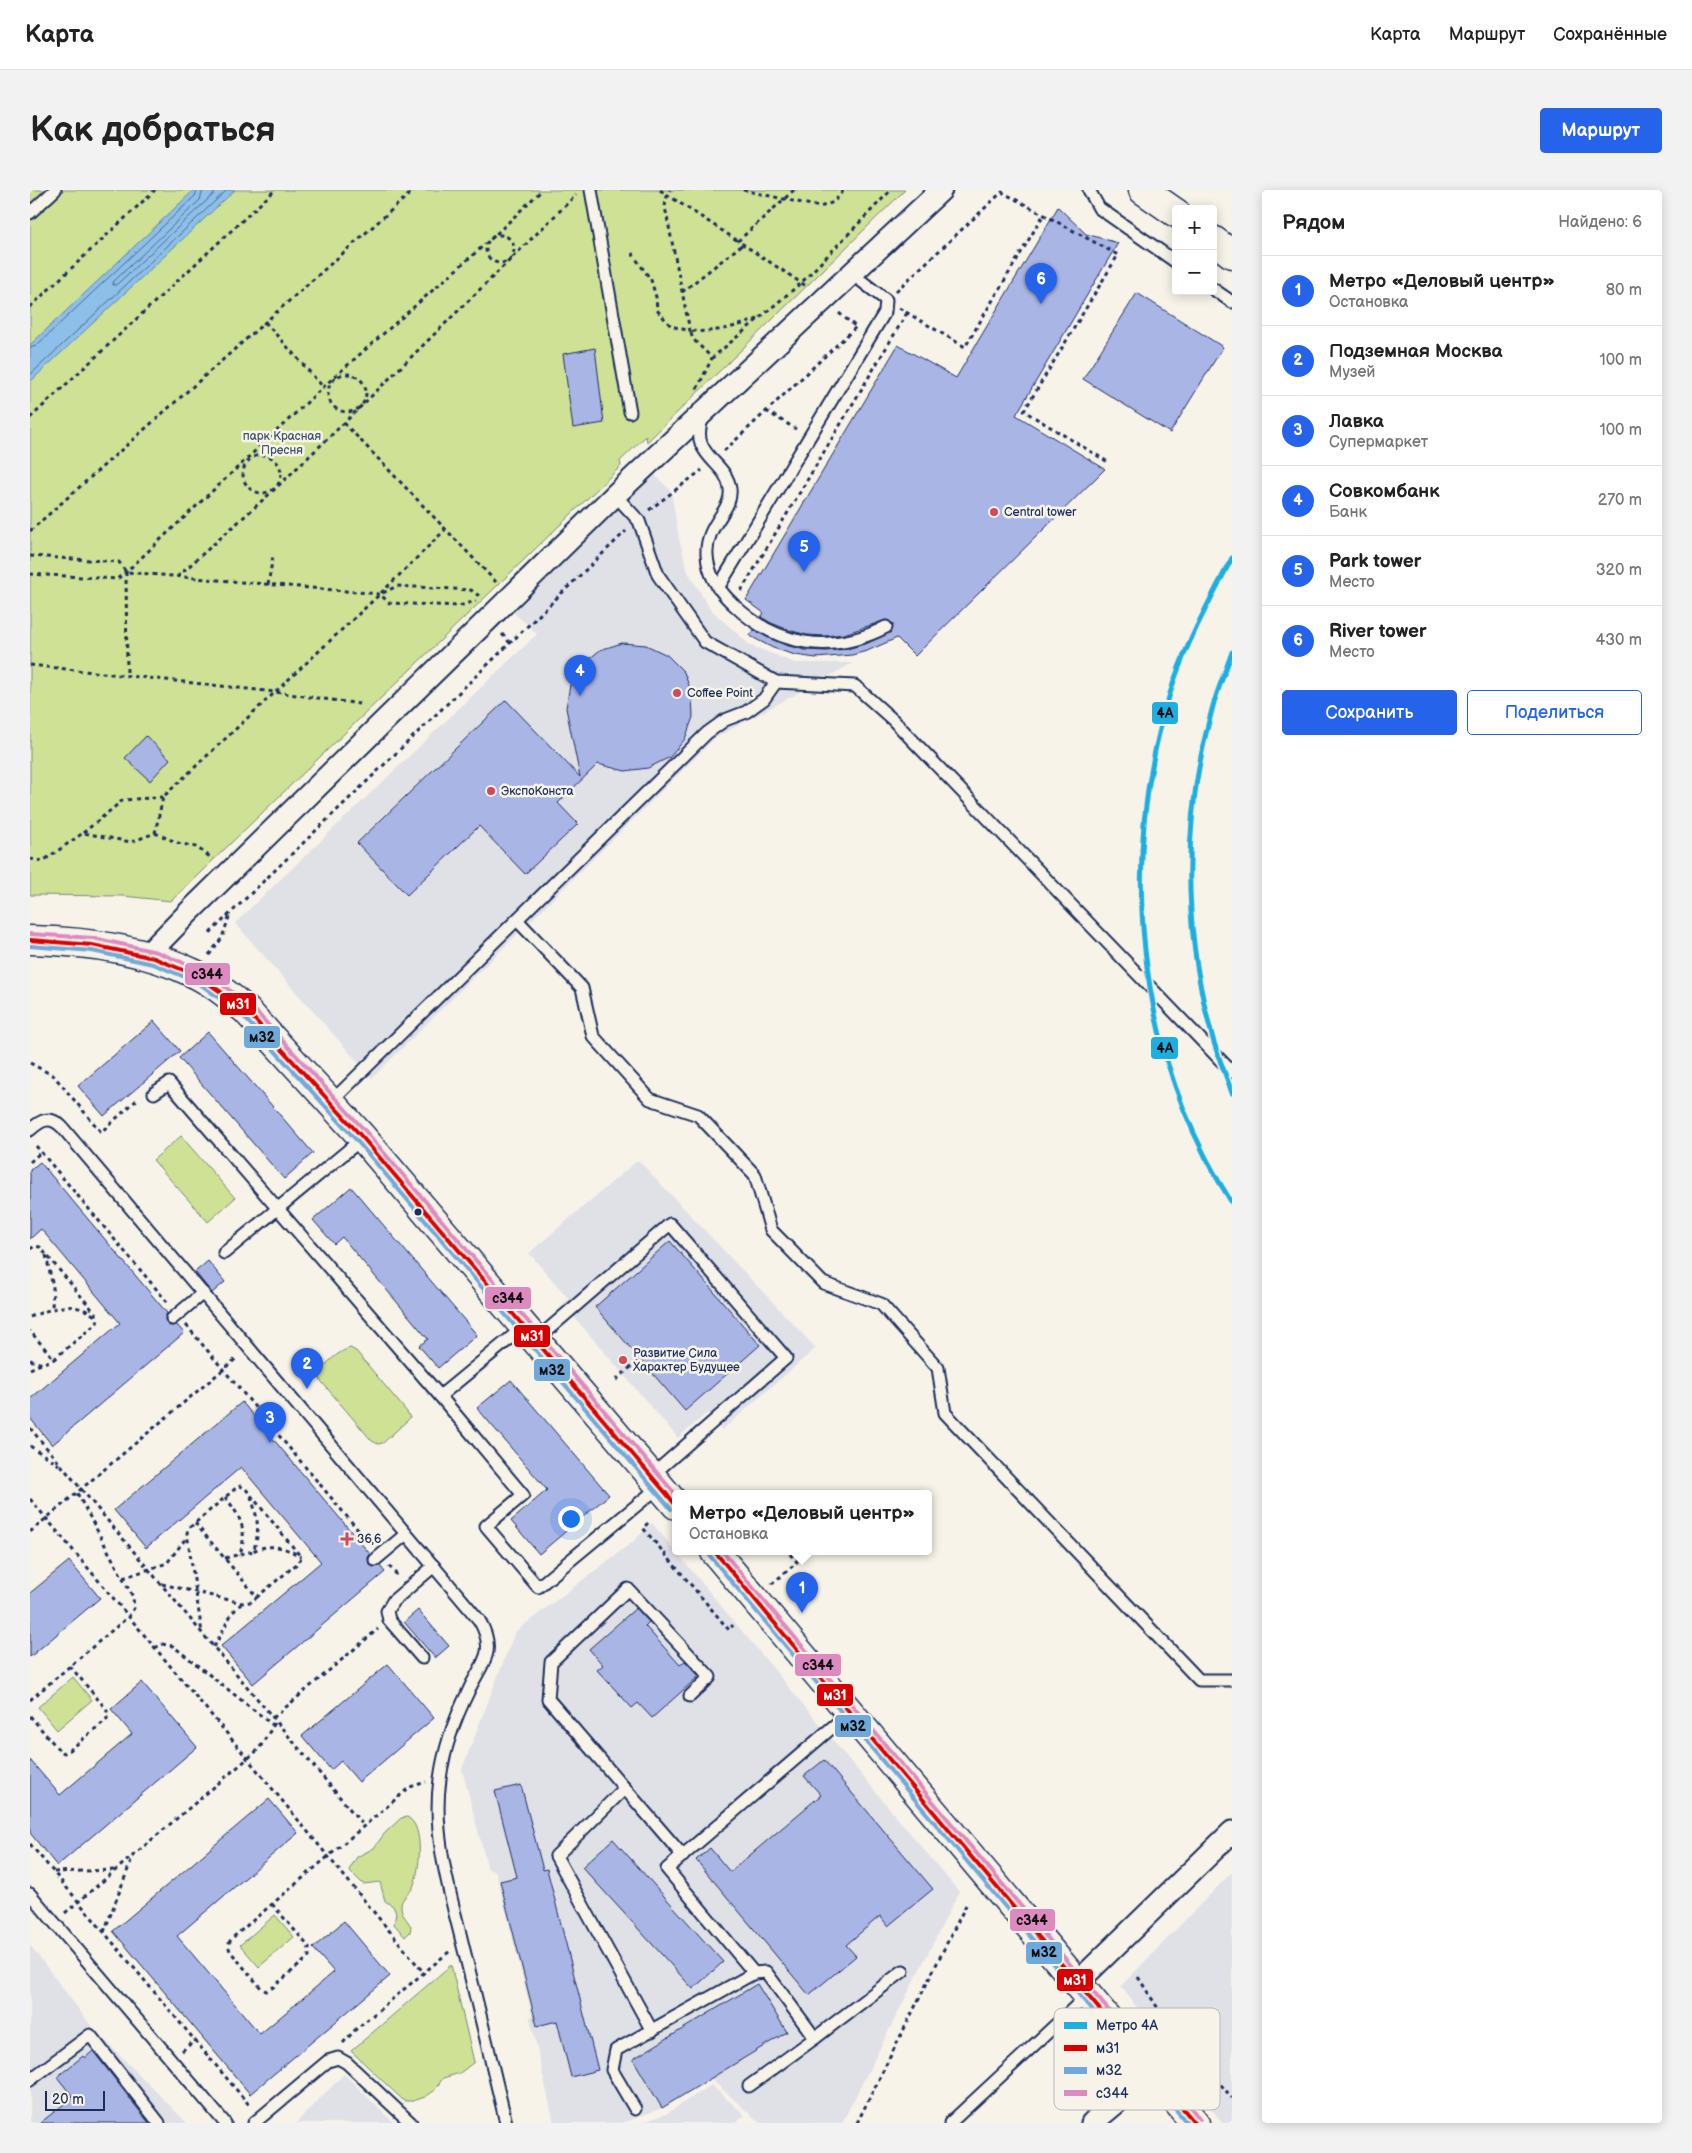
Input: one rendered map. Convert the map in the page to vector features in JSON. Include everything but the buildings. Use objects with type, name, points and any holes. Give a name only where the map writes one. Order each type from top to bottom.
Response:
[{"type":"street","points":[[146,956],[491,603],[615,495],[941,190]]},
{"type":"street","points":[[1143,190],[1172,210]]},
{"type":"street","points":[[1217,243],[1232,254]]},
{"type":"street","points":[[30,940],[59,940],[146,956],[170,963],[195,974],[226,994],[246,1010],[363,1138],[662,1489]]},
{"type":"street","points":[[717,1555],[848,1713],[1099,2008]]},
{"type":"street","points":[[1083,1988],[1232,1832]]},
{"type":"street","points":[[1092,2123],[1108,2110]]},
{"type":"street","points":[[1184,2110],[1195,2123]]},
{"type":"lane","points":[[30,213],[55,190]]},
{"type":"lane","points":[[591,190],[630,412]]},
{"type":"lane","points":[[1089,190],[1099,208],[1172,259]]},
{"type":"lane","points":[[718,588],[885,312],[886,300],[852,273]]},
{"type":"lane","points":[[1217,292],[1232,302]]},
{"type":"lane","points":[[709,407],[702,420],[700,432],[703,449],[726,477],[730,488],[729,501],[714,525],[708,541],[708,564],[718,588],[733,605],[764,629],[776,635],[804,643],[843,642],[863,637],[886,627]]},
{"type":"lane","points":[[615,495],[638,519],[658,575],[705,642],[776,682],[856,686],[893,720],[1232,1072]]},
{"type":"lane","points":[[331,1102],[707,733],[725,720],[746,712],[764,699],[776,682]]},
{"type":"lane","points":[[517,920],[582,988],[593,1036],[650,1099],[698,1115],[755,1175],[771,1230],[823,1283],[882,1304],[938,1368],[944,1413],[1199,1680],[1232,1680]]},
{"type":"lane","points":[[30,952],[59,940]]},
{"type":"lane","points":[[154,1093],[169,1083],[440,1396],[523,1495],[486,1526],[538,1587],[662,1489],[786,1358],[670,1224],[530,1333],[440,1396]]},
{"type":"lane","points":[[30,1130],[45,1119],[57,1122],[434,1566],[479,1620],[487,1636],[487,1654],[465,1698],[447,1744],[440,1780],[438,1814],[443,1857],[506,2123]]},
{"type":"lane","points":[[224,1253],[363,1138]]},
{"type":"lane","points":[[175,1317],[203,1293]]},
{"type":"lane","points":[[377,1558],[406,1534]]},
{"type":"lane","points":[[422,1658],[389,1620],[387,1615],[389,1605],[434,1566]]},
{"type":"lane","points":[[682,1856],[548,1698],[551,1662],[628,1589],[710,1677],[690,1696]]},
{"type":"lane","points":[[754,1973],[668,1869],[848,1713]]},
{"type":"lane","points":[[624,1788],[556,1856],[652,2031]]},
{"type":"lane","points":[[30,1894],[225,2123]]},
{"type":"lane","points":[[749,2086],[902,1971]]},
{"type":"lane","points":[[635,2109],[612,2070],[616,2050],[754,1973],[766,1972],[815,2038]]},
{"type":"lane","points":[[1063,2008],[1083,1988]]},
{"type":"lane","points":[[950,2123],[1054,2017]]},
{"type":"lane","points":[[30,2080],[90,2035],[159,2123]]},
{"type":"lane","points":[[257,2120],[328,2061],[338,2058],[347,2063],[411,2123]]},
{"type":"path","points":[[30,307],[155,190]]},
{"type":"path","points":[[30,418],[275,190]]},
{"type":"path","points":[[30,530],[414,190]]},
{"type":"path","points":[[30,574],[117,579],[249,459],[334,378],[491,239],[542,190]]},
{"type":"path","points":[[177,577],[275,489],[344,423],[581,190]]},
{"type":"path","points":[[660,190],[806,286]]},
{"type":"path","points":[[670,190],[665,207],[666,217],[690,331],[693,339],[712,358],[801,283],[891,190]]},
{"type":"path","points":[[743,190],[820,207],[834,202],[844,190]]},
{"type":"path","points":[[738,241],[794,190]]},
{"type":"path","points":[[210,933],[638,519],[712,462],[1002,192],[1118,254],[1024,411],[1108,462]]},
{"type":"path","points":[[886,300],[965,347],[1044,214]]},
{"type":"path","points":[[501,235],[510,239],[514,249],[510,259],[500,263],[490,258],[486,248],[491,239],[501,235]]},
{"type":"path","points":[[682,292],[743,244]]},
{"type":"path","points":[[632,254],[651,280],[658,310],[672,326],[690,331],[708,332],[729,329],[758,320]]},
{"type":"path","points":[[836,310],[856,327]]},
{"type":"path","points":[[733,605],[907,313]]},
{"type":"path","points":[[266,322],[327,392]]},
{"type":"path","points":[[347,373],[361,379],[366,394],[365,401],[360,407],[346,413],[338,411],[328,400],[327,392],[334,378],[347,373]]},
{"type":"path","points":[[344,423],[496,582]]},
{"type":"path","points":[[264,454],[271,456],[277,461],[282,475],[280,483],[275,489],[261,494],[253,492],[247,487],[242,472],[249,459],[264,454]]},
{"type":"path","points":[[155,833],[163,797],[380,594],[445,530]]},
{"type":"path","points":[[30,556],[119,562],[126,572],[127,676]]},
{"type":"path","points":[[268,585],[273,556]]},
{"type":"path","points":[[126,572],[380,594],[396,586],[471,590],[491,603]]},
{"type":"path","points":[[380,594],[389,603],[459,606],[491,603]]},
{"type":"path","points":[[502,634],[510,643]]},
{"type":"path","points":[[30,665],[275,692],[360,704]]},
{"type":"path","points":[[30,859],[43,861],[83,833],[123,800],[163,797]]},
{"type":"path","points":[[83,833],[131,842],[155,833],[178,843],[196,847],[214,860]]},
{"type":"path","points":[[207,958],[222,938],[229,915]]},
{"type":"path","points":[[30,1063],[54,1076],[101,1132],[141,1096],[154,1093]]},
{"type":"path","points":[[36,1146],[175,1317],[223,1369],[377,1558],[408,1588]]},
{"type":"path","points":[[30,1162],[41,1152]]},
{"type":"path","points":[[30,1249],[38,1246],[46,1254],[96,1314],[98,1319]]},
{"type":"path","points":[[46,1254],[53,1287],[52,1309]]},
{"type":"path","points":[[30,1317],[52,1309],[72,1305],[98,1319]]},
{"type":"path","points":[[30,1369],[54,1359],[96,1323],[98,1319]]},
{"type":"path","points":[[30,1331],[54,1359]]},
{"type":"path","points":[[30,1532],[249,1348]]},
{"type":"path","points":[[616,1380],[640,1359]]},
{"type":"path","points":[[30,1360],[42,1364]]},
{"type":"path","points":[[30,1428],[364,1826]]},
{"type":"path","points":[[30,1446],[62,1467]]},
{"type":"path","points":[[202,1634],[187,1536],[188,1529],[239,1486],[243,1487],[250,1494],[301,1558]]},
{"type":"path","points":[[30,1700],[133,1612],[134,1603],[123,1578],[77,1493]]},
{"type":"path","points":[[250,1494],[256,1514],[258,1533],[253,1551]]},
{"type":"path","points":[[225,1497],[241,1521],[243,1543],[239,1556]]},
{"type":"path","points":[[30,1499],[424,1973]]},
{"type":"path","points":[[195,1523],[257,1598]]},
{"type":"path","points":[[648,1523],[642,1528],[729,1630],[733,1625]]},
{"type":"path","points":[[123,1578],[170,1561],[187,1536]]},
{"type":"path","points":[[224,1558],[239,1556],[274,1546],[287,1549],[301,1558]]},
{"type":"path","points":[[768,1588],[797,1562],[791,1555]]},
{"type":"path","points":[[161,1584],[242,1603],[250,1602],[300,1561],[301,1558]]},
{"type":"path","points":[[214,1647],[232,1613],[242,1603]]},
{"type":"path","points":[[54,1922],[248,1759],[262,1746],[274,1726],[275,1719],[372,1634]]},
{"type":"path","points":[[155,1648],[162,1644],[173,1646],[274,1726]]},
{"type":"path","points":[[30,1716],[59,1750],[64,1753],[107,1719],[107,1710],[70,1666]]},
{"type":"path","points":[[272,1904],[309,1947],[310,1954],[272,1988],[266,1991],[261,1988],[230,1951],[228,1945],[231,1939],[272,1904],[328,1857],[364,1826],[413,1785],[440,1780]]},
{"type":"path","points":[[30,1844],[257,2120]]},
{"type":"path","points":[[104,1932],[133,1856]]},
{"type":"path","points":[[54,1872],[116,1870]]},
{"type":"path","points":[[857,2123],[966,1905]]},
{"type":"path","points":[[344,2043],[354,2030],[448,1953]]},
{"type":"path","points":[[1138,1976],[1158,2008]]},
{"type":"path","points":[[1220,2084],[1232,2098]]},
{"type":"shaded area","points":[[651,471],[671,491],[679,539],[688,572],[710,609],[750,645],[795,663],[853,663],[715,738],[372,1078],[235,923],[537,634],[507,606]]},
{"type":"shaded area","points":[[638,1160],[816,1348],[722,1430],[707,1413],[678,1438],[563,1304],[569,1299],[529,1253]]},
{"type":"shaded area","points":[[652,1523],[672,1547],[672,1555],[679,1555],[959,1892],[842,2123],[760,2123],[711,2079],[662,2108],[622,2123],[554,2123],[530,2018],[532,2015],[496,1872],[488,1869],[462,1769],[515,1632],[635,1540]]},
{"type":"shaded area","points":[[1232,1872],[1232,2123],[1222,2123],[1212,2110],[1220,2110],[1220,2008],[1137,2008],[1121,1986]]},
{"type":"shaded area","points":[[30,1945],[92,2027],[187,2123],[30,2123]]},
{"type":"shaded area","points":[[344,2074],[394,2123],[296,2123]]},
{"type":"shaded area","points":[[711,2085],[745,2115],[736,2123],[641,2123],[666,2114]]},
{"type":"green space","name":"парк Красная Пресня","points":[[30,190],[905,190],[647,442],[646,436],[620,461],[621,466],[171,901],[123,896],[30,895]]},
{"type":"green space","points":[[181,1136],[235,1198],[208,1222],[153,1160]]},
{"type":"green space","points":[[350,1348],[356,1351],[410,1418],[383,1443],[378,1444],[372,1441],[321,1381],[319,1374],[324,1366],[332,1358]]},
{"type":"green space","points":[[73,1677],[92,1700],[57,1730],[38,1707]]},
{"type":"green space","points":[[407,1817],[417,1829],[419,1860],[418,1871],[412,1889],[401,1903],[402,1912],[411,1927],[410,1932],[405,1937],[394,1924],[396,1913],[393,1906],[385,1901],[380,1882],[363,1884],[349,1870],[357,1857],[374,1848],[384,1834],[401,1818]]},
{"type":"green space","points":[[275,1915],[294,1937],[259,1967],[240,1945]]},
{"type":"green space","points":[[451,1965],[474,2062],[460,2073],[443,2078],[434,2091],[425,2097],[413,2101],[404,2101],[351,2051]]},
{"type":"water","points":[[194,190],[235,190],[30,382],[30,345]]},
{"type":"metro line","name":"4А","points":[[1232,558],[1193,634],[1174,681],[1156,746],[1145,813],[1141,881],[1145,949],[1156,1016],[1174,1081],[1199,1144],[1232,1203]]},
{"type":"metro line","name":"4А","points":[[1232,652],[1215,699],[1203,747],[1191,831],[1190,872],[1191,914],[1203,998],[1215,1046],[1232,1093]]},
{"type":"transit line","name":"с344","points":[[30,934],[93,938],[157,952],[203,971],[250,1005],[368,1134],[672,1490]]},
{"type":"transit line","name":"м31","points":[[30,940],[92,945],[154,958],[200,977],[246,1010],[363,1138],[672,1500]]},
{"type":"transit line","name":"м32","points":[[30,946],[92,951],[153,964],[197,982],[242,1015],[358,1142],[671,1509]]},
{"type":"transit line","name":"м31","points":[[718,1555],[1098,2008]]},
{"type":"transit line","name":"с344","points":[[726,1555],[1107,2008]]},
{"type":"transit line","name":"м32","points":[[710,1556],[1090,2008]]},
{"type":"transit line","name":"м32","points":[[1176,2110],[1187,2123]]},
{"type":"transit line","name":"м31","points":[[1184,2110],[1195,2123]]},
{"type":"transit line","name":"с344","points":[[1192,2110],[1200,2119]]},
{"type":"place","name":"River tower","points":[[1041,304]]},
{"type":"place","name":"Central tower","points":[[994,512]]},
{"type":"place","name":"Park tower","points":[[804,572]]},
{"type":"place","name":"Coffee Point","points":[[677,693]]},
{"type":"place","name":"Совкомбанк","points":[[580,696]]},
{"type":"place","name":"ЭкспоКонста","points":[[491,791]]},
{"type":"place","name":"Развитие Сила Характер Будущее","points":[[623,1360]]},
{"type":"place","name":"Подземная Москва","points":[[307,1389]]},
{"type":"place","name":"Лавка","points":[[270,1443]]},
{"type":"place","name":"36,6","points":[[347,1539]]},
{"type":"place","name":"Метро «Деловый центр»","points":[[802,1613]]}]
